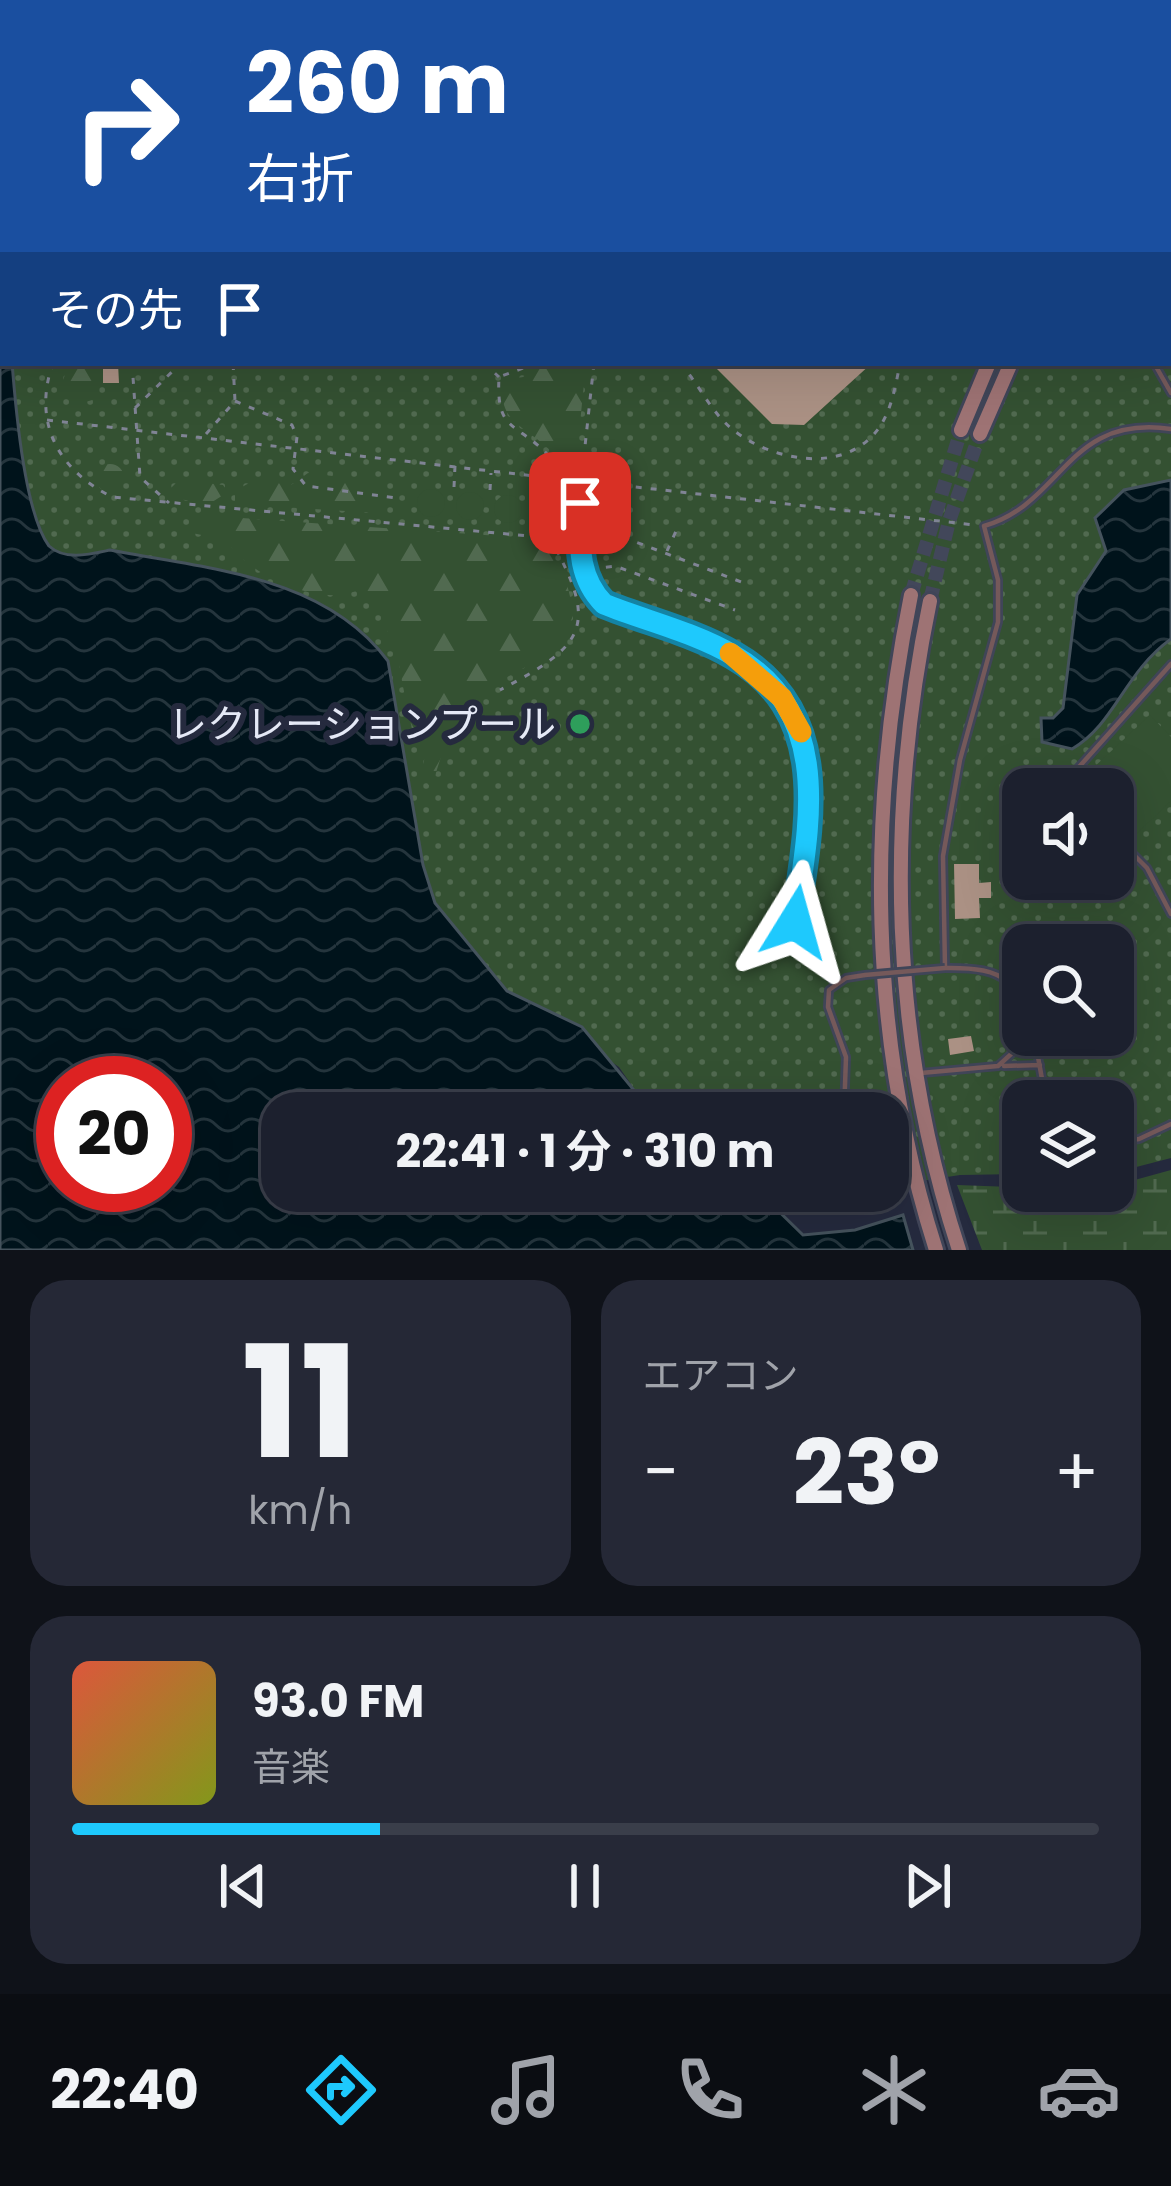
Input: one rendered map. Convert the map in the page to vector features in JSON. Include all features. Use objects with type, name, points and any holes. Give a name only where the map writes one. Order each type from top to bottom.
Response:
[{"type":"main road","points":[[961,430],[988,366]]},
{"type":"main road","points":[[980,434],[1010,366]]},
{"type":"main road","points":[[911,595],[889,732],[880,874],[886,1019],[900,1136],[937,1250]]},
{"type":"main road","points":[[930,601],[910,716],[901,818],[900,935],[916,1074],[959,1250]]},
{"type":"lane","points":[[1156,366],[1171,394]]},
{"type":"lane","points":[[945,968],[943,856],[960,760],[998,622],[998,580],[984,526],[1018,516],[1076,451],[1098,436],[1119,428],[1171,429]]},
{"type":"lane","points":[[580,481],[583,574],[604,604],[734,655],[782,698],[803,735],[812,769],[795,922],[807,958],[836,982]]},
{"type":"lane","points":[[1077,768],[1171,664]]},
{"type":"lane","points":[[1134,855],[1147,868],[1171,914]]},
{"type":"lane","points":[[836,982],[865,975],[991,967],[1002,980]]},
{"type":"lane","points":[[836,982],[828,1007],[846,1057],[845,1092]]},
{"type":"lane","points":[[998,1066],[1009,1056]]},
{"type":"lane","points":[[1038,1056],[1042,1080]]},
{"type":"lane","points":[[916,1074],[1040,1065]]},
{"type":"lane","points":[[1134,1140],[1171,1124]]},
{"type":"path","points":[[53,366],[46,421],[59,455],[88,486],[112,497],[530,533],[580,542]]},
{"type":"path","points":[[132,366],[140,477],[171,505]]},
{"type":"path","points":[[133,410],[178,366]]},
{"type":"path","points":[[204,436],[236,401],[233,366]]},
{"type":"path","points":[[487,366],[499,377],[499,409],[506,424],[547,454],[550,477]]},
{"type":"path","points":[[499,377],[529,366]]},
{"type":"path","points":[[580,481],[594,366]]},
{"type":"path","points":[[682,366],[728,426],[763,452],[810,458],[842,454],[879,428],[899,366]]},
{"type":"path","points":[[236,401],[292,424],[293,469],[306,486],[398,498]]},
{"type":"path","points":[[46,421],[984,526]]},
{"type":"path","points":[[454,487],[455,466]]},
{"type":"path","points":[[490,490],[492,470]]},
{"type":"path","points":[[610,500],[612,533],[744,584]]},
{"type":"path","points":[[530,533],[580,503]]},
{"type":"path","points":[[666,553],[676,531]]},
{"type":"path","points":[[500,690],[560,656],[575,636],[578,590],[550,538]]},
{"type":"path","points":[[588,559],[591,579]]},
{"type":"path","points":[[590,569],[615,566],[735,610]]},
{"type":"path","points":[[706,636],[735,640]]},
{"type":"green space","points":[[3,366],[1171,366],[1171,1158],[1134,1168],[1134,1080],[1002,1080],[1002,1174],[909,1183],[909,1092],[636,1092],[619,1067],[507,991],[435,903],[423,865],[388,661],[362,633],[331,611],[261,581],[110,550],[82,557],[52,550],[27,505],[12,453]]},
{"type":"green space","points":[[68,366],[100,366],[99,398],[82,403],[61,386]]},
{"type":"green space","points":[[539,366],[586,366],[575,474],[554,471],[550,450],[515,422],[504,406],[502,381],[523,377]]},
{"type":"green space","points":[[110,464],[120,468],[124,478],[120,488],[110,492],[100,488],[96,478],[100,468]]},
{"type":"green space","points":[[308,473],[381,482],[388,489],[386,504],[377,513],[235,504],[235,493],[249,483],[291,485]]},
{"type":"green space","points":[[177,482],[223,485],[228,492],[209,504],[173,498],[169,490]]},
{"type":"green space","points":[[431,489],[441,493],[445,503],[441,513],[431,517],[421,513],[417,503],[421,493]]},
{"type":"green space","points":[[470,492],[480,496],[484,506],[480,516],[470,520],[460,516],[456,506],[460,496]]},
{"type":"green space","points":[[508,495],[518,499],[522,509],[518,519],[508,523],[498,519],[494,509],[498,499]]},
{"type":"green space","points":[[198,515],[529,538],[546,544],[565,576],[574,613],[548,652],[485,690],[466,709],[444,749],[432,789],[421,775],[427,746],[410,723],[398,660],[382,617],[356,591],[322,595],[266,575],[249,565],[226,540],[192,533]]},
{"type":"green space","points":[[1150,715],[1171,737],[1171,801],[1134,836],[1134,768],[1093,768]]},
{"type":"green space","points":[[1171,1170],[1171,1250],[982,1250],[957,1185],[1002,1187],[1002,1212],[1134,1212],[1134,1180]]},
{"type":"water","points":[[0,366],[13,366],[33,508],[55,551],[70,555],[110,550],[261,580],[331,610],[362,632],[388,661],[423,865],[435,903],[507,991],[582,1027],[635,1092],[261,1092],[261,1212],[779,1212],[803,1235],[855,1230],[903,1215],[913,1250],[0,1250]]},
{"type":"water","points":[[1171,480],[1171,639],[1142,667],[1087,738],[1072,749],[1042,742],[1041,718],[1053,718],[1063,708],[1077,595],[1106,551],[1095,518],[1124,490]]},
{"type":"building","points":[[103,366],[118,366],[119,383],[103,383]]},
{"type":"building","points":[[714,366],[869,366],[804,425],[772,424]]},
{"type":"building","points":[[954,864],[979,864],[979,883],[991,882],[991,898],[979,898],[980,918],[955,919]]},
{"type":"building","points":[[971,1036],[974,1051],[950,1055],[948,1039]]},
{"type":"tunnel","points":[[911,595],[961,430]]},
{"type":"tunnel","points":[[930,601],[949,521],[980,434]]},
{"type":"slow traffic","points":[[730,653],[758,672],[782,698],[801,732]]},
{"type":"place","name":"レクレーションプール","points":[[580,724]]},
{"type":"route","points":[[580,503],[583,574],[604,604],[734,655],[782,698],[803,735],[812,769],[795,922]]}]
